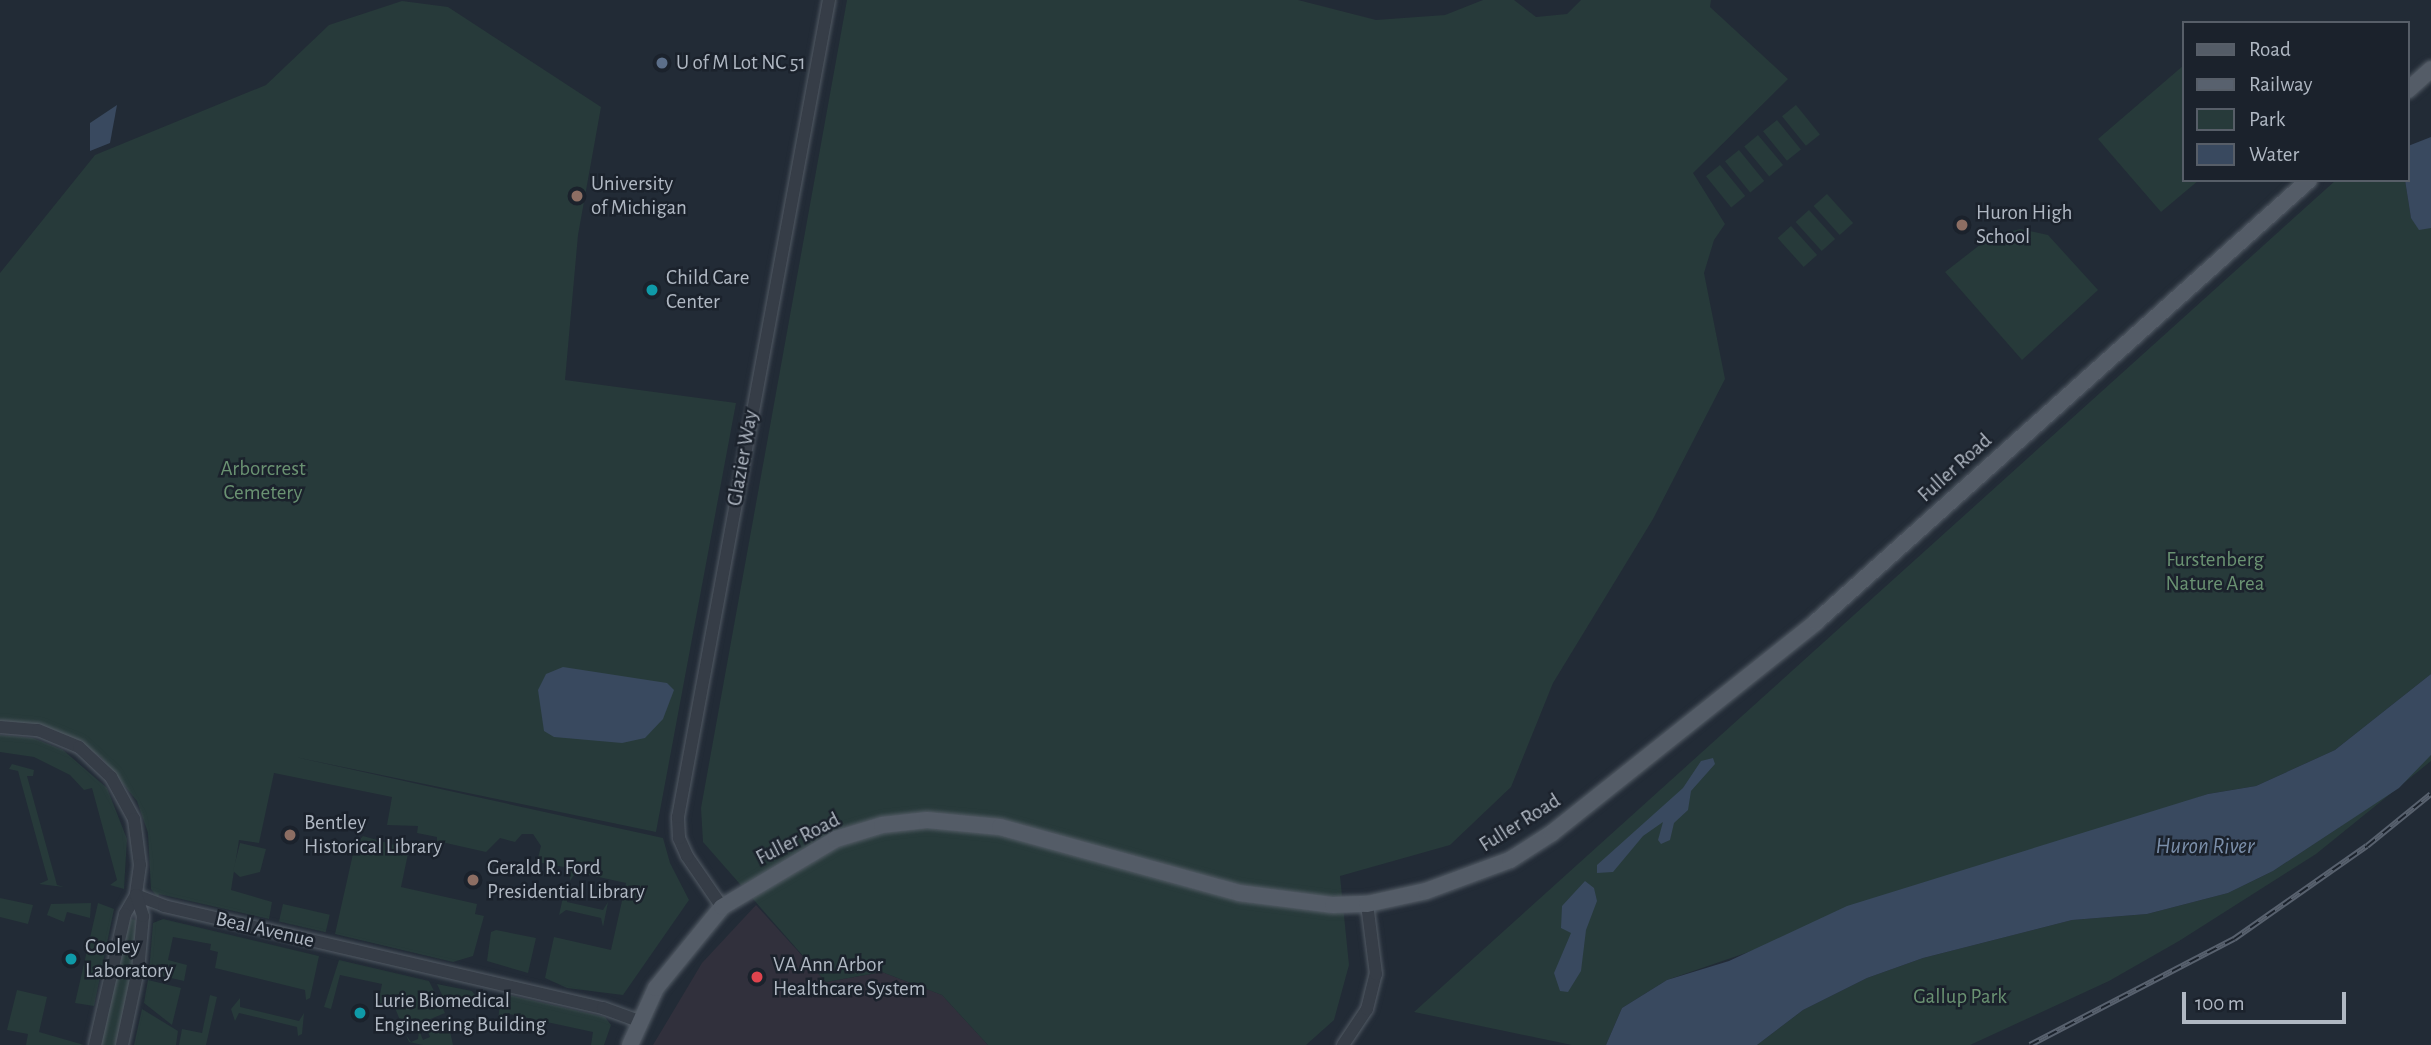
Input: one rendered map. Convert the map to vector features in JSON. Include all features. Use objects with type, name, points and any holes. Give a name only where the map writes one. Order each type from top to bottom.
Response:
[{"type":"main road","points":[[2410,88],[2431,69]]},
{"type":"main road","name":"Fuller Road","points":[[630,1045],[639,1021],[678,956],[722,907],[836,839],[882,825],[927,820],[1000,827],[1239,893],[1291,902],[1367,904],[1463,879],[1510,860],[1552,833],[1816,622],[2307,182]]},
{"type":"street","name":"Glazier Way","points":[[722,907],[687,856],[679,838],[678,817],[829,0]]},
{"type":"street","points":[[0,727],[58,737],[79,747],[111,777],[124,794],[136,830],[140,865],[136,895],[124,919],[95,1045]]},
{"type":"street","points":[[122,1045],[141,948],[143,916],[136,895]]},
{"type":"street","name":"Beal Avenue","points":[[136,895],[164,906],[590,1005],[639,1021]]},
{"type":"street","points":[[1343,1045],[1367,1009],[1376,974],[1367,904]]},
{"type":"shaded area","name":"VA Ann Arbor Healthcare System","points":[[756,905],[826,982],[882,972],[942,995],[988,1045],[653,1045],[702,963]]},
{"type":"green space","points":[[847,0],[1298,0],[1376,20],[1445,15],[1483,0],[1514,0],[1536,17],[1567,14],[1581,0],[1711,0],[1710,7],[1788,79],[1693,173],[1725,224],[1714,240],[1704,273],[1725,379],[1653,519],[1553,683],[1511,787],[1450,845],[1340,876],[1349,965],[1334,1020],[1306,1045],[988,1045],[942,995],[882,972],[826,982],[703,842],[701,808]]},
{"type":"green space","name":"Arborcrest Cemetery","points":[[402,1],[448,7],[601,107],[578,235],[565,380],[736,403],[656,832],[295,757],[663,838],[670,863],[689,900],[623,995],[567,988],[545,978],[554,937],[611,950],[626,883],[576,872],[570,881],[569,868],[537,862],[541,846],[533,834],[522,834],[515,842],[500,838],[486,852],[437,841],[437,837],[417,833],[418,826],[387,825],[392,797],[274,773],[259,843],[239,840],[231,890],[272,902],[269,919],[159,894],[158,898],[151,889],[148,833],[137,801],[101,757],[56,731],[0,721],[0,273],[95,155],[266,85],[329,25]]},
{"type":"green space","points":[[2182,67],[2182,182],[2197,182],[2161,212],[2098,139]]},
{"type":"green space","points":[[1796,105],[1820,135],[1806,146],[1782,116]]},
{"type":"green space","points":[[1777,120],[1801,150],[1787,161],[1763,131]]},
{"type":"green space","points":[[1758,135],[1783,165],[1769,176],[1744,147]]},
{"type":"green space","points":[[1739,150],[1764,181],[1750,192],[1725,161]]},
{"type":"green space","points":[[1720,165],[1745,196],[1731,207],[1706,176]]},
{"type":"green space","name":"Furstenberg Nature Area","points":[[2334,182],[2405,182],[2411,218],[2431,228],[2431,674],[2335,750],[2256,786],[2208,794],[1667,980],[1622,1008],[1606,1045],[1572,1045],[1414,1012]]},
{"type":"green space","points":[[1827,194],[1853,223],[1840,235],[1814,206]]},
{"type":"green space","points":[[1809,210],[1835,239],[1822,251],[1796,222]]},
{"type":"green space","points":[[1791,226],[1817,255],[1804,267],[1778,238]]},
{"type":"green space","points":[[2020,229],[2048,235],[2098,290],[2022,360],[1945,272],[1990,237]]},
{"type":"green space","points":[[0,735],[33,738],[63,750],[107,788],[127,839],[124,889],[110,885],[117,880],[92,788],[84,790],[70,775],[34,757],[0,752]]},
{"type":"green space","name":"Gallup Park","points":[[2431,755],[2431,761],[2316,854],[2179,941],[2109,981],[1970,1045],[1757,1045],[1803,1010],[1867,978],[1923,958],[2072,920],[2147,914],[2228,893],[2273,871],[2338,828]]},
{"type":"green space","points":[[12,764],[34,770],[33,776],[27,776],[57,885],[64,887],[39,884],[48,880],[18,771],[9,769]]},
{"type":"green space","points":[[363,836],[409,849],[401,887],[477,904],[475,914],[484,916],[473,956],[453,962],[335,934],[355,845]]},
{"type":"green space","points":[[240,843],[266,849],[260,872],[240,877],[233,871]]},
{"type":"green space","points":[[564,893],[568,894],[567,902],[603,910],[608,902],[603,927],[601,918],[566,910],[559,915]]},
{"type":"green space","points":[[0,898],[33,905],[28,924],[0,917]]},
{"type":"green space","points":[[91,903],[90,918],[67,912],[64,922],[47,915],[51,904]]},
{"type":"green space","points":[[98,903],[114,909],[94,1006],[75,1003]]},
{"type":"green space","points":[[283,904],[330,915],[326,932],[279,922]]},
{"type":"green space","points":[[130,919],[136,920],[132,974],[117,1045],[101,1045]]},
{"type":"green space","points":[[163,919],[319,956],[310,998],[306,1000],[305,990],[215,968],[218,952],[210,950],[211,944],[173,937],[168,960],[187,965],[184,981],[149,973],[153,923]]},
{"type":"green space","points":[[496,930],[536,938],[528,973],[487,961],[491,932]]},
{"type":"green space","points":[[339,960],[429,981],[445,1013],[404,1030],[393,1003],[378,1003],[382,984],[340,975],[331,1009],[324,1007]]},
{"type":"green space","points":[[148,980],[181,988],[172,1025],[144,1003]]},
{"type":"green space","points":[[437,984],[472,991],[479,1000],[449,1010]]},
{"type":"green space","points":[[17,990],[47,997],[39,1032],[84,1045],[26,1045],[28,1034],[7,1030]]},
{"type":"green space","points":[[210,995],[217,997],[206,1045],[179,1045],[182,1029],[202,1033]]},
{"type":"green space","points":[[509,995],[605,1017],[611,1025],[604,1045],[591,1045],[593,1032],[505,1013],[498,1022],[500,1002]]},
{"type":"green space","points":[[240,998],[240,1007],[299,1021],[304,1013],[302,1034],[298,1036],[297,1027],[239,1013],[235,1021],[231,1009]]},
{"type":"green space","points":[[142,1009],[178,1031],[176,1045],[134,1045]]},
{"type":"green space","points":[[447,1018],[453,1045],[409,1042],[406,1035],[411,1042],[418,1039],[419,1030],[423,1040],[430,1037],[426,1027]]},
{"type":"water","points":[[117,105],[110,143],[90,151],[90,123]]},
{"type":"water","points":[[2431,137],[2431,228],[2419,230],[2411,218],[2405,182],[2410,182],[2410,145]]},
{"type":"water","points":[[563,667],[667,683],[674,690],[663,719],[645,738],[622,743],[554,737],[544,731],[538,690],[546,674]]},
{"type":"water","name":"Huron River","points":[[2431,674],[2431,755],[2399,788],[2273,871],[2228,893],[2147,914],[2072,920],[1923,958],[1867,978],[1803,1010],[1757,1045],[1606,1045],[1622,1008],[1667,980],[1729,961],[1847,906],[2208,794],[2256,786],[2335,750]]},
{"type":"water","points":[[1713,758],[1715,764],[1691,791],[1688,810],[1674,823],[1670,840],[1661,844],[1658,840],[1663,822],[1643,836],[1613,872],[1597,873],[1597,865],[1683,788],[1701,761]]},
{"type":"water","points":[[1585,881],[1594,888],[1597,901],[1586,930],[1581,971],[1568,992],[1560,991],[1554,973],[1571,933],[1561,928],[1562,906]]},
{"type":"railway","points":[[2030,1045],[2234,939],[2367,846],[2431,794]]},
{"type":"place","name":"U of M Lot NC 51","points":[[662,63]]},
{"type":"place","name":"University of Michigan","points":[[577,196]]},
{"type":"place","name":"Huron High School","points":[[1962,225]]},
{"type":"place","name":"Child Care Center","points":[[652,290]]},
{"type":"place","name":"Bentley Historical Library","points":[[290,835]]},
{"type":"place","name":"Gerald R. Ford Presidential Library","points":[[473,880]]},
{"type":"place","name":"Cooley Laboratory","points":[[71,959]]},
{"type":"place","name":"VA Ann Arbor Healthcare System","points":[[757,977]]},
{"type":"place","name":"Lurie Biomedical Engineering Building","points":[[360,1013]]}]
